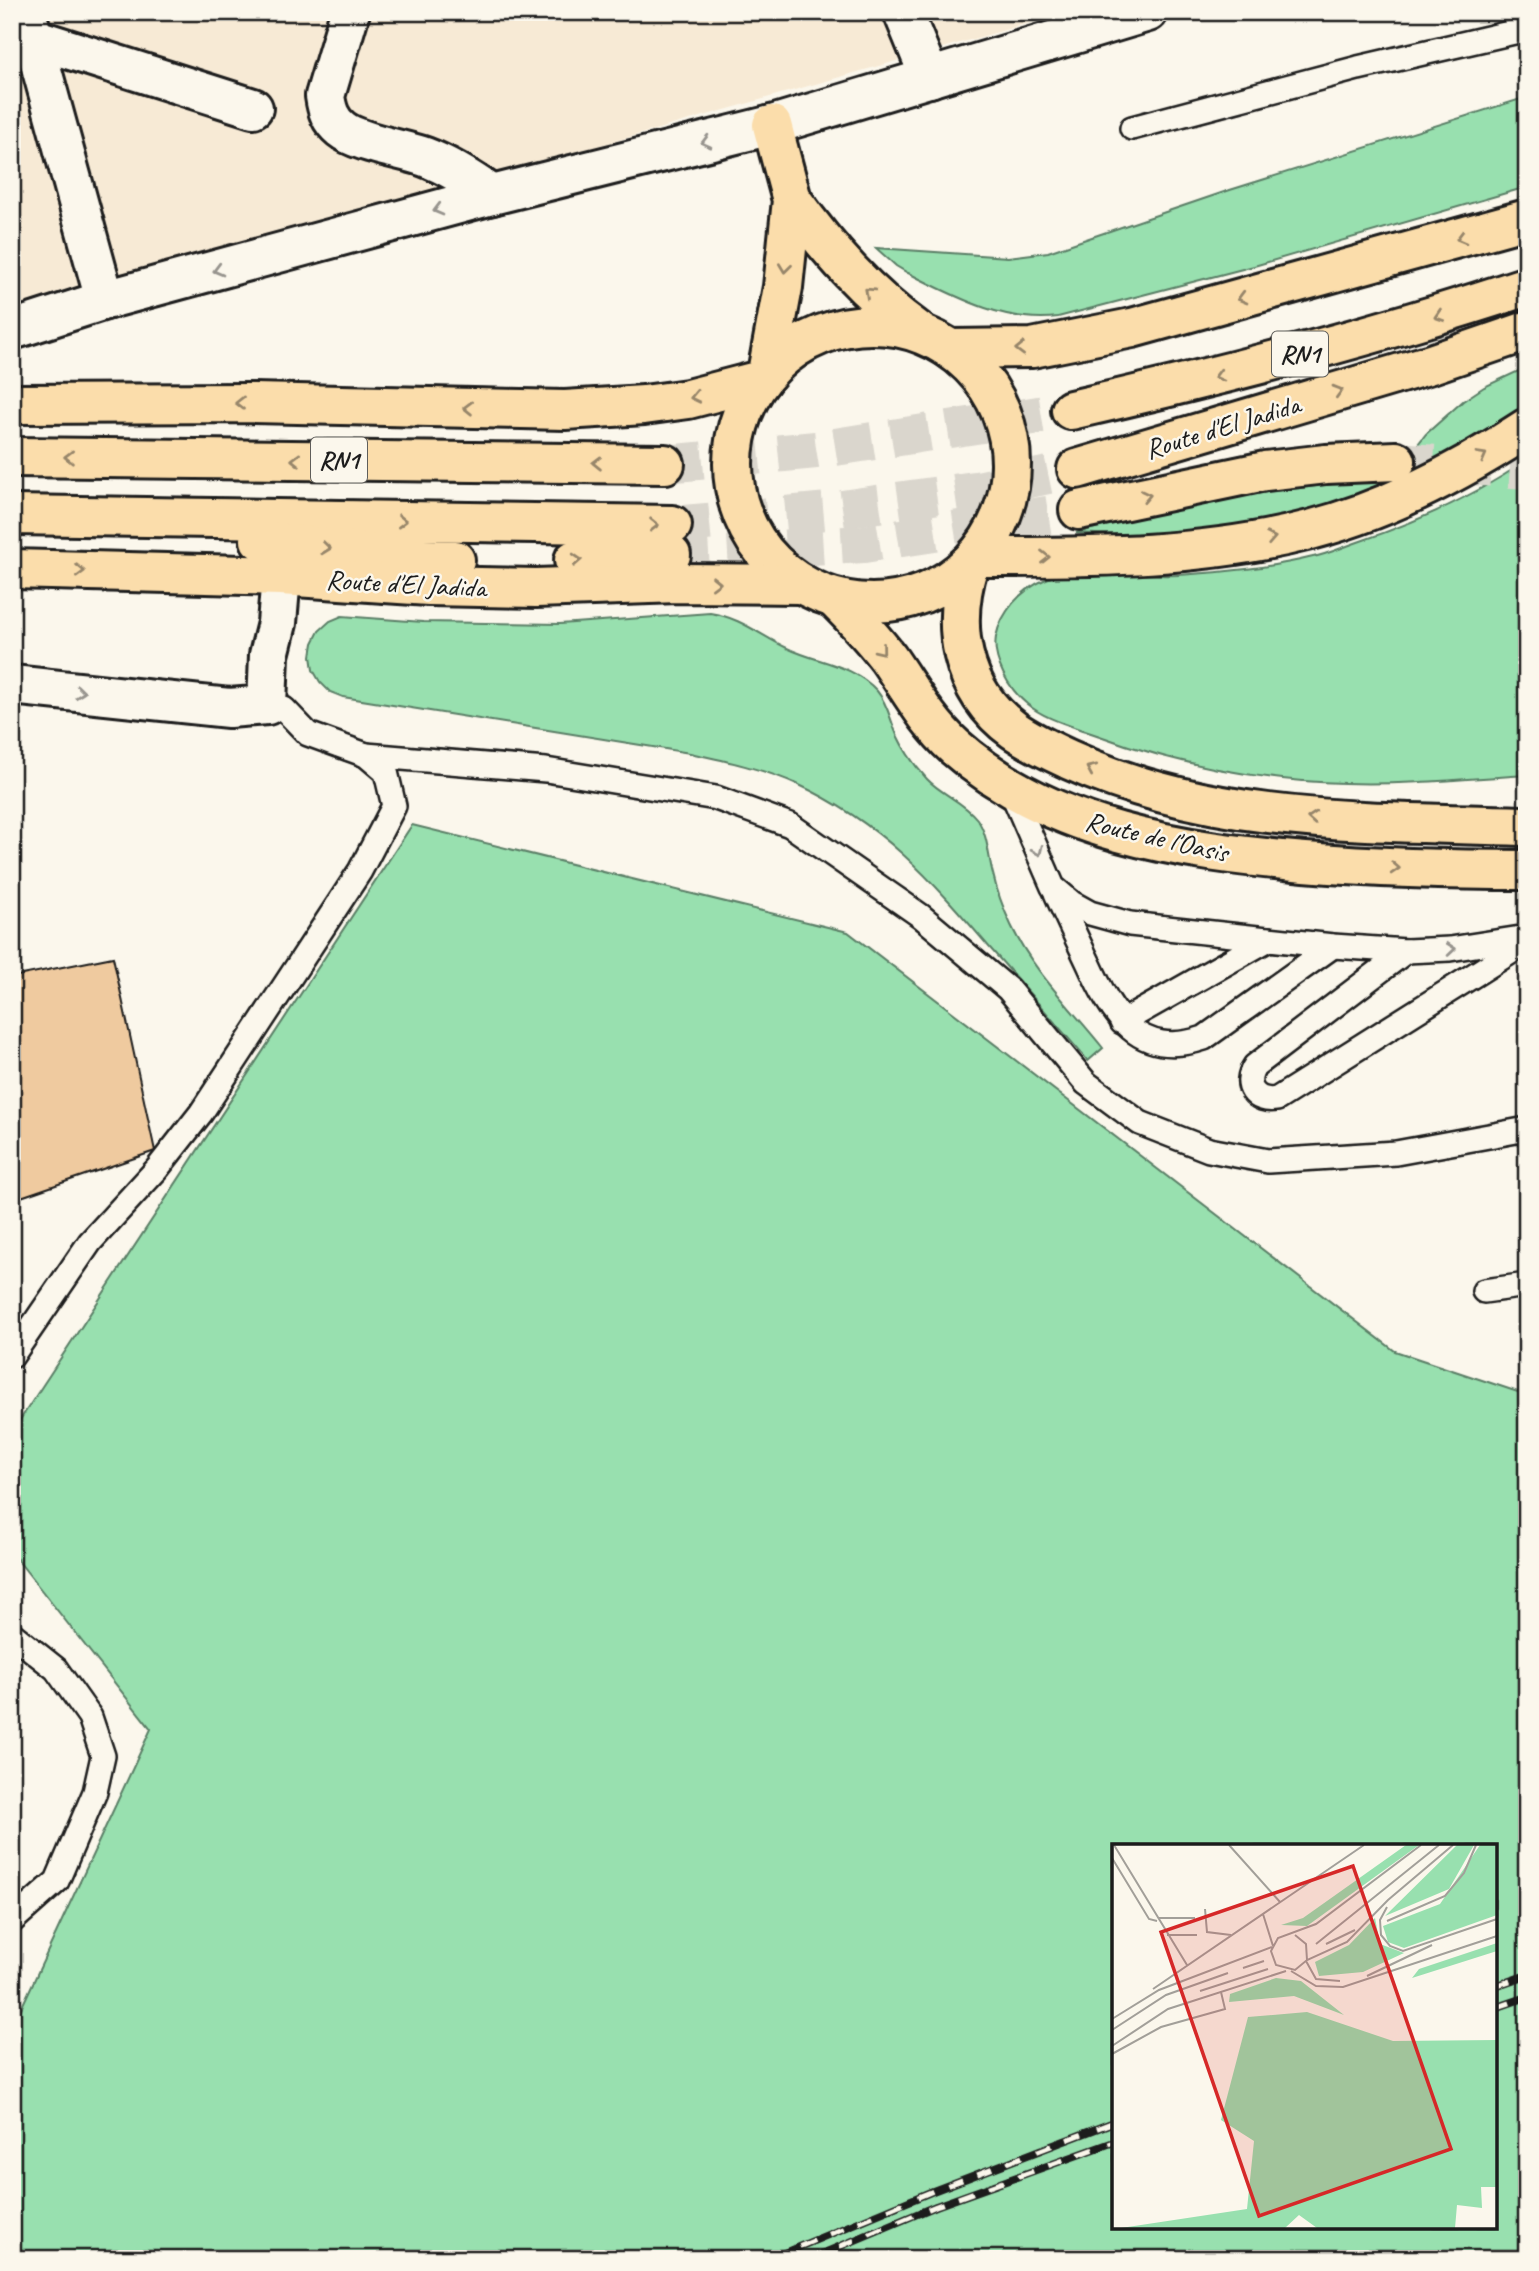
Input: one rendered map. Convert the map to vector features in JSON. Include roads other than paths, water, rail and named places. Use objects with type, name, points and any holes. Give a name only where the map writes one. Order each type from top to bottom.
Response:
[{"type":"main road","points":[[764,377],[783,287],[792,200],[772,125]]},
{"type":"main road","points":[[792,200],[838,261],[855,278],[892,312],[936,342],[973,368],[1004,418],[1010,447],[1011,477],[1005,506],[993,533],[973,560],[947,582],[921,595],[893,602],[864,603],[835,599],[800,584],[777,566],[758,544],[743,519],[735,491],[732,461],[736,433],[745,405],[764,377],[784,356],[804,342],[826,332],[850,326],[875,325],[899,327],[936,342],[1032,348],[1132,328],[1527,219]]},
{"type":"main road","name":"Route d'El Jadida","points":[[1071,410],[1227,374],[1433,318],[1527,286]]},
{"type":"main road","name":"Route d'El Jadida","points":[[1077,470],[1431,364],[1527,331]]},
{"type":"main road","points":[[12,404],[253,403],[565,410],[688,399],[764,377]]},
{"type":"main road","points":[[973,560],[1203,548],[1311,530],[1418,491],[1527,428]]},
{"type":"main road","name":"RN1","points":[[12,457],[666,464]]},
{"type":"main road","points":[[1079,510],[1265,471],[1326,464],[1396,461]]},
{"type":"main road","points":[[12,515],[138,517],[247,538],[423,559],[519,562],[672,540]]},
{"type":"main road","name":"Route de l'Oasis","points":[[973,560],[962,586],[958,609],[963,655],[971,677],[982,698],[997,715],[1015,730],[1055,753],[1142,789],[1187,801],[1279,816],[1527,826]]},
{"type":"main road","name":"Route d'El Jadida","points":[[12,569],[281,576],[429,586],[536,588],[678,583],[800,584]]},
{"type":"main road","name":"Route de l'Oasis","points":[[835,599],[886,656],[929,719],[953,746],[1010,788],[1042,805],[1083,821],[1167,844],[1254,857],[1354,866],[1527,870]]},
{"type":"main road","points":[[1370,821],[1426,809],[1527,798]]},
{"type":"street","points":[[350,12],[326,96],[327,110],[333,122],[344,131],[449,167],[492,195]]},
{"type":"street","points":[[903,12],[930,78]]},
{"type":"street","points":[[12,330],[106,300],[492,195],[772,125],[1148,12]]},
{"type":"street","points":[[30,25],[106,300]]},
{"type":"street","points":[[30,25],[253,108]]},
{"type":"street","points":[[12,685],[229,708],[267,705],[269,655],[277,623],[281,576]]},
{"type":"lane","points":[[1132,128],[1358,68],[1527,29]]},
{"type":"lane","points":[[267,705],[284,709],[308,734],[366,755],[546,770],[716,798],[790,825],[921,916],[1008,989],[1086,1083],[1140,1123],[1209,1150],[1268,1161],[1396,1153],[1527,1129]]},
{"type":"lane","points":[[12,1356],[90,1242],[158,1169],[201,1113],[360,871],[394,806],[386,772],[366,755]]},
{"type":"lane","points":[[1010,788],[1097,983],[1122,1022],[1150,1041],[1186,1044],[1204,1038],[1333,946]]},
{"type":"lane","points":[[1053,887],[1081,908],[1130,924],[1333,946],[1406,951],[1450,949],[1527,939]]},
{"type":"lane","points":[[1122,1022],[1269,939]]},
{"type":"lane","points":[[1406,951],[1255,1066],[1250,1073],[1252,1092],[1268,1101],[1277,1099],[1527,939]]},
{"type":"lane","points":[[1484,1291],[1527,1285]]},
{"type":"lane","points":[[12,1634],[57,1669],[90,1717],[103,1756],[95,1792],[57,1881],[12,1921]]},
{"type":"tunnel","points":[[665,464],[816,450],[1071,410]]},
{"type":"tunnel","points":[[1396,461],[1527,470]]},
{"type":"tunnel","points":[[672,525],[828,511],[982,489],[1077,469]]},
{"type":"tunnel","points":[[671,555],[864,544],[1079,510]]},
{"type":"railway","points":[[1497,1985],[1527,1975]]},
{"type":"railway","points":[[1497,2007],[1527,1997]]},
{"type":"railway","points":[[770,2259],[933,2191],[1112,2123]]},
{"type":"railway","points":[[810,2259],[936,2206],[1112,2143]]}]
